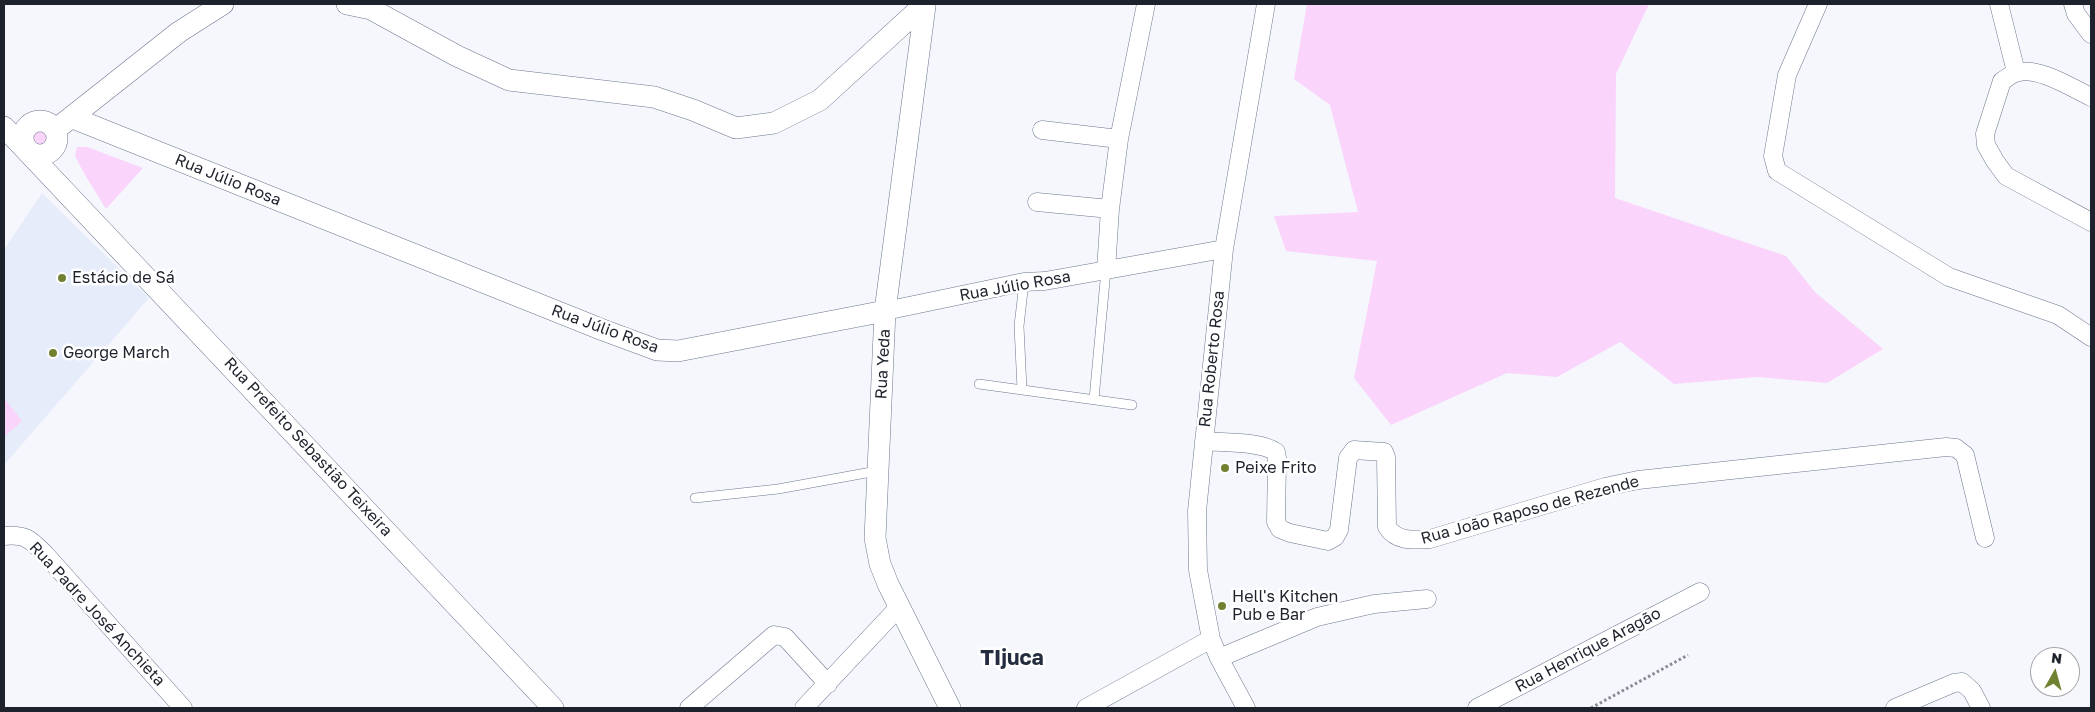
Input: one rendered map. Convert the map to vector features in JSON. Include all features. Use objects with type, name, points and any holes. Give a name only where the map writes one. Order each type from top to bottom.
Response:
[{"type":"street","points":[[35,122],[26,128],[22,139],[30,153],[42,156],[73,118],[179,32],[223,4]]},
{"type":"street","points":[[348,4],[371,9],[433,41],[457,56],[509,80],[654,97],[693,110],[736,128],[774,123],[820,100],[925,5]]},
{"type":"street","points":[[1106,270],[1110,209],[1119,140],[1146,4]]},
{"type":"street","name":"Rua Roberto Rosa","points":[[1246,708],[1211,639],[1198,570],[1197,511],[1224,249],[1266,4]]},
{"type":"street","points":[[1818,4],[1787,76],[1773,156],[1777,171],[1949,277],[2058,315],[2091,337]]},
{"type":"street","points":[[1999,4],[2016,72]]},
{"type":"street","points":[[2073,4],[2076,14],[2091,34]]},
{"type":"street","name":"Rua Yeda","points":[[925,5],[885,311],[875,538],[880,564],[899,607],[950,708]]},
{"type":"street","points":[[2091,97],[2043,74],[2031,71],[2016,72],[2002,81],[1985,134],[1986,145],[2006,176],[2091,222]]},
{"type":"street","points":[[4,111],[22,120],[46,123],[54,140]]},
{"type":"street","name":"Rua Júlio Rosa","points":[[73,118],[657,350],[678,351],[1024,282],[1046,281],[1224,249]]},
{"type":"street","name":"Rua Prefeito Sebastião Teixeira","points":[[4,127],[18,144],[26,149],[37,163],[62,186],[553,708]]},
{"type":"street","points":[[1042,130],[1119,140]]},
{"type":"street","name":"Rua Prefeito Sebastião Teixeira","points":[[54,140],[54,164],[61,178],[62,186]]},
{"type":"street","points":[[1037,202],[1110,209]]},
{"type":"street","name":"Rua João Raposo de Rezende","points":[[1204,441],[1260,446],[1270,448],[1276,452],[1278,458],[1276,522],[1280,529],[1290,534],[1328,541],[1335,537],[1339,530],[1348,458],[1354,450],[1384,452],[1386,457],[1386,527],[1392,534],[1408,540],[1430,539],[1606,487],[1638,480],[1946,447],[1956,448],[1966,455],[1985,538]]},
{"type":"street","name":"Rua Padre José Anchieta","points":[[4,536],[23,536],[46,554],[183,708]]},
{"type":"street","name":"Rua Henrique Aragão","points":[[1477,708],[1700,592]]},
{"type":"street","points":[[1219,658],[1317,617],[1374,604],[1426,599]]},
{"type":"street","points":[[804,708],[899,607]]},
{"type":"street","points":[[689,708],[774,635],[785,637],[828,684]]},
{"type":"street","points":[[1086,708],[1211,639]]},
{"type":"street","points":[[1896,708],[1954,683],[1962,682],[1972,691],[1981,708]]},
{"type":"lane","points":[[1094,398],[1106,270]]},
{"type":"lane","points":[[1022,389],[1019,326],[1024,282]]},
{"type":"lane","points":[[979,384],[1094,398],[1132,405]]},
{"type":"lane","points":[[695,498],[778,489],[877,471]]},
{"type":"path","points":[[1591,708],[1688,656]]},
{"type":"shaded area","points":[[1307,4],[1649,4],[1616,74],[1615,198],[1786,256],[1815,292],[1883,349],[1827,383],[1758,377],[1674,384],[1620,342],[1557,377],[1507,373],[1391,425],[1354,378],[1377,261],[1286,251],[1274,216],[1358,212],[1330,105],[1294,79]]},
{"type":"shaded area","points":[[39,129],[45,132],[48,138],[45,144],[39,147],[33,144],[30,138],[33,132]]},
{"type":"shaded area","points":[[77,147],[87,147],[143,168],[106,209],[75,156]]},
{"type":"shaded area","name":"George March","points":[[42,193],[149,298],[4,465],[4,250]]},
{"type":"shaded area","points":[[4,398],[22,421],[4,437]]},
{"type":"place","name":"Estácio de Sá","points":[[62,278]]},
{"type":"place","name":"George March","points":[[53,353]]},
{"type":"place","name":"Peixe Frito","points":[[1225,468]]},
{"type":"place","name":"Hell's Kitchen Pub e Bar","points":[[1222,606]]},
{"type":"district","name":"TIjuca","points":[[1012,658]]}]
